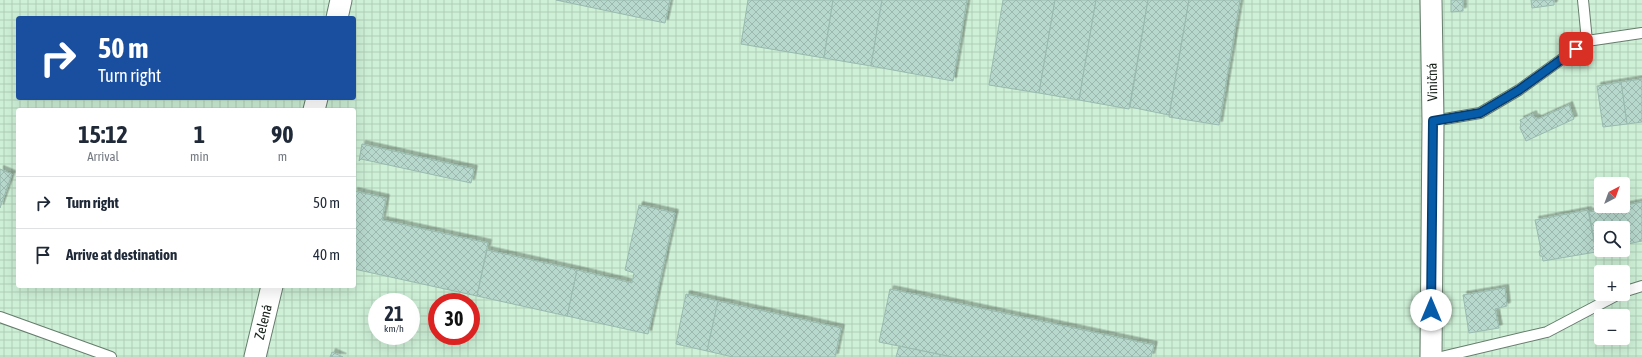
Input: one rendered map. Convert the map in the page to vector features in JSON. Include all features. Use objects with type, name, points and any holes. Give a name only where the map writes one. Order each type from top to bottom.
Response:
[{"type":"street","points":[[337,16],[341,0]]},
{"type":"street","name":"Viničná","points":[[1431,0],[1433,121],[1431,357]]},
{"type":"street","name":"Zelená","points":[[255,357],[272,288]]},
{"type":"lane","points":[[1583,0],[1587,41]]},
{"type":"lane","points":[[1433,121],[1480,113],[1519,90],[1587,41],[1642,33]]},
{"type":"lane","points":[[1630,290],[1642,286]]},
{"type":"lane","points":[[1441,357],[1547,332],[1606,301]]},
{"type":"lane","points":[[0,317],[111,357]]},
{"type":"shaded area","points":[[0,0],[1642,0],[1642,357],[0,357]]},
{"type":"building","points":[[556,0],[670,0],[665,23]]},
{"type":"building","points":[[748,0],[833,0],[824,58],[741,44]]},
{"type":"building","points":[[833,0],[882,0],[871,66],[824,58]]},
{"type":"building","points":[[882,0],[967,0],[953,81],[871,66]]},
{"type":"building","points":[[1003,0],[1055,0],[1039,93],[989,85]]},
{"type":"building","points":[[1055,0],[1096,0],[1079,100],[1039,93]]},
{"type":"building","points":[[1096,0],[1148,0],[1129,109],[1079,100]]},
{"type":"building","points":[[1148,0],[1189,0],[1169,115],[1130,107]]},
{"type":"building","points":[[1189,0],[1240,0],[1219,125],[1169,117]]},
{"type":"building","points":[[1451,0],[1463,0],[1463,11],[1451,12]]},
{"type":"building","points":[[1531,0],[1554,0],[1554,5],[1532,8]]},
{"type":"building","points":[[1642,79],[1642,122],[1627,124],[1621,82]]},
{"type":"building","points":[[1621,82],[1627,124],[1603,127],[1597,86]]},
{"type":"building","points":[[1569,105],[1574,119],[1526,141],[1520,128],[1520,120],[1533,114],[1534,117],[1538,119]]},
{"type":"building","points":[[362,144],[474,169],[471,183],[361,159],[359,161]]},
{"type":"building","points":[[0,169],[12,174],[0,208]]},
{"type":"building","points":[[356,191],[386,198],[382,220],[488,243],[478,293],[463,293],[356,269]]},
{"type":"building","points":[[1642,202],[1642,241],[1630,244],[1630,221],[1594,221],[1594,239],[1589,212],[1630,213],[1630,204]]},
{"type":"building","points":[[639,205],[675,213],[648,334],[567,316],[577,270],[632,283],[634,273],[625,270]]},
{"type":"building","points":[[1588,210],[1594,242],[1594,252],[1543,261],[1539,251],[1541,250],[1535,220]]},
{"type":"building","points":[[487,250],[577,270],[567,316],[480,297],[480,293],[478,293]]},
{"type":"building","points":[[1505,288],[1507,306],[1495,309],[1499,328],[1469,333],[1463,295]]},
{"type":"building","points":[[890,289],[1154,345],[1151,357],[952,357],[879,342]]},
{"type":"building","points":[[686,294],[718,301],[707,351],[676,344]]},
{"type":"building","points":[[718,301],[841,328],[835,357],[733,357],[707,351]]},
{"type":"building","points":[[899,346],[952,357],[896,357]]},
{"type":"building","points":[[332,352],[343,357],[330,357]]},
{"type":"route","points":[[1431,310],[1433,121],[1480,113],[1519,90],[1576,49]]}]
